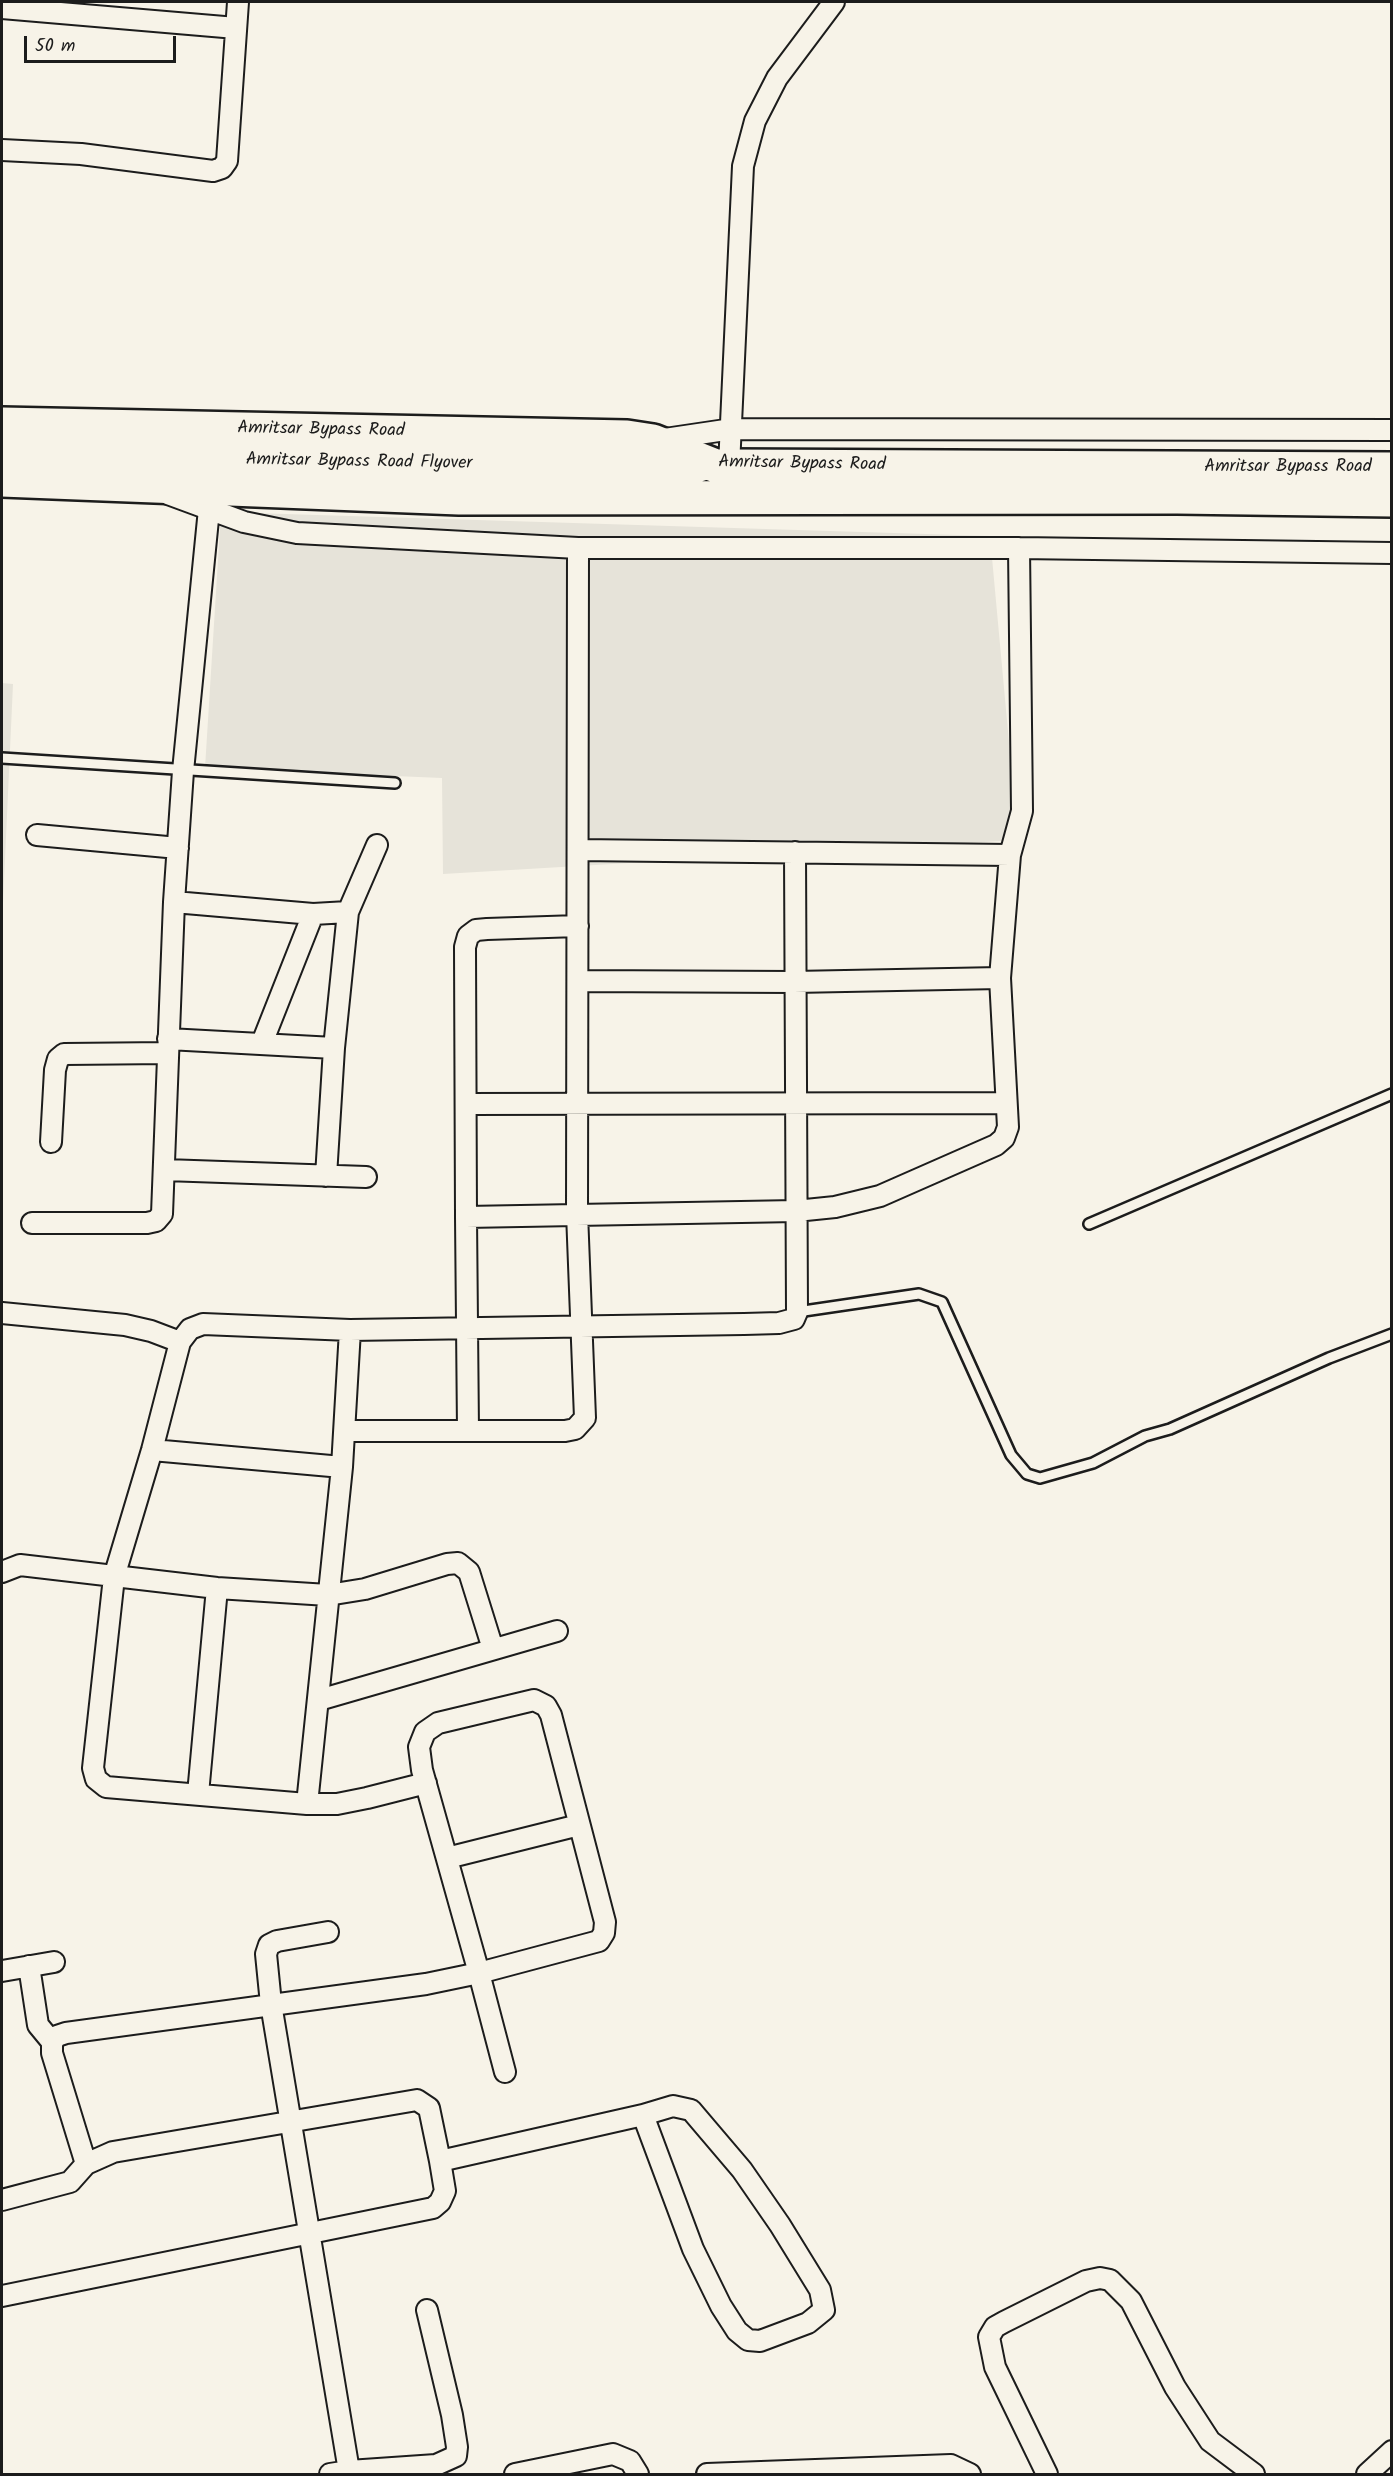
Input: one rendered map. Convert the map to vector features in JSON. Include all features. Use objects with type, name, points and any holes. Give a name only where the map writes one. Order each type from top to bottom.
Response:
[{"type":"highway","name":"Amritsar Bypass Road","points":[[2,424],[594,436],[653,441],[723,466],[1392,469]]},
{"type":"highway","name":"Amritsar Bypass Road Flyover","points":[[2,453],[124,459],[446,465],[723,466]]},
{"type":"highway","name":"Amritsar Bypass Road","points":[[2,480],[147,485],[210,499],[1153,497],[1392,500]]},
{"type":"street","points":[[2,150],[81,154],[213,171],[222,168],[227,161],[238,2]]},
{"type":"street","points":[[723,466],[732,429],[739,214],[743,166],[755,122],[777,78],[834,2]]},
{"type":"street","points":[[2,8],[63,8],[236,28]]},
{"type":"street","points":[[653,441],[732,429],[1392,430]]},
{"type":"street","points":[[32,1223],[147,1223],[156,1221],[162,1214],[174,902],[183,771],[210,499],[244,522],[297,533],[578,548],[1019,548],[1392,553]]},
{"type":"street","points":[[345,1431],[565,1431],[581,1425],[585,1418],[577,1213],[578,548]]},
{"type":"street","points":[[466,1217],[577,1213],[796,1211],[861,1202],[996,1145],[1004,1138],[1008,1127],[1000,978],[1010,855],[1022,811],[1019,548]]},
{"type":"street","points":[[37,835],[178,848]]},
{"type":"street","points":[[326,1176],[334,1048],[348,912],[377,845]]},
{"type":"street","points":[[579,850],[1010,855]]},
{"type":"street","points":[[426,1783],[337,1804],[307,1804],[106,1787],[96,1779],[93,1768],[114,1577],[152,1450],[180,1342],[190,1329],[202,1324],[350,1330],[466,1330],[779,1323],[794,1319],[797,1312],[795,852]]},
{"type":"street","points":[[174,902],[313,914],[348,912]]},
{"type":"street","points":[[262,1043],[313,914]]},
{"type":"street","points":[[468,1431],[465,947],[468,936],[476,930],[578,926]]},
{"type":"street","points":[[578,981],[794,982],[1000,978]]},
{"type":"street","points":[[51,1142],[55,1070],[58,1059],[64,1054],[168,1046],[262,1043],[334,1048]]},
{"type":"street","points":[[467,1104],[1006,1103]]},
{"type":"street","points":[[165,1170],[366,1177]]},
{"type":"street","points":[[2,1313],[125,1325],[151,1331],[180,1342]]},
{"type":"street","points":[[307,1804],[342,1467],[350,1330]]},
{"type":"street","points":[[152,1450],[342,1467]]},
{"type":"street","points":[[2,1572],[20,1565],[217,1588],[328,1595],[365,1589],[447,1564],[458,1563],[469,1572],[493,1649]]},
{"type":"street","points":[[198,1794],[217,1588]]},
{"type":"street","points":[[319,1700],[557,1631]]},
{"type":"street","points":[[52,2042],[66,2033],[426,1984],[479,1974],[599,1941],[604,1933],[605,1922],[550,1715],[540,1701],[534,1700],[438,1723],[424,1732],[419,1747],[426,1783],[479,1974],[504,2072]]},
{"type":"street","points":[[447,1858],[579,1825]]},
{"type":"street","points":[[328,1932],[277,1941],[269,1945],[267,1954],[270,2004],[307,2234],[349,2471]]},
{"type":"street","points":[[2,1971],[54,1962]]},
{"type":"street","points":[[29,1966],[38,2025],[52,2042],[52,2053],[86,2164]]},
{"type":"street","points":[[2,2200],[70,2182],[86,2164],[113,2152],[417,2100],[429,2108],[445,2191],[440,2202],[433,2208],[2,2296]]},
{"type":"street","points":[[440,2160],[643,2115],[673,2106],[683,2106],[700,2120],[742,2170],[820,2290],[825,2305],[818,2315],[808,2323],[760,2341],[748,2340],[737,2331],[721,2306],[693,2249],[643,2115]]},
{"type":"street","points":[[1047,2475],[995,2367],[989,2337],[995,2327],[1004,2322],[1086,2281],[1100,2278],[1110,2280],[1131,2301],[1174,2386],[1210,2441],[1254,2475]]},
{"type":"street","points":[[330,2475],[349,2471],[436,2465],[456,2456],[457,2447],[452,2415],[426,2310]]},
{"type":"street","points":[[1367,2475],[1392,2451]]},
{"type":"street","points":[[515,2475],[613,2454],[623,2456],[630,2461],[638,2475]]},
{"type":"street","points":[[707,2475],[825,2473],[951,2465],[970,2475]]},
{"type":"lane","points":[[2,758],[395,783]]},
{"type":"lane","points":[[1089,1224],[1392,1094]]},
{"type":"lane","points":[[797,1312],[919,1294],[942,1302],[1011,1455],[1027,1474],[1040,1478],[1093,1463],[1145,1436],[1170,1429],[1329,1358],[1392,1334]]},
{"type":"shaded area","points":[[221,512],[990,536],[1018,840],[443,874],[442,778],[205,768]]},
{"type":"shaded area","points":[[2,683],[13,684],[2,925]]}]
